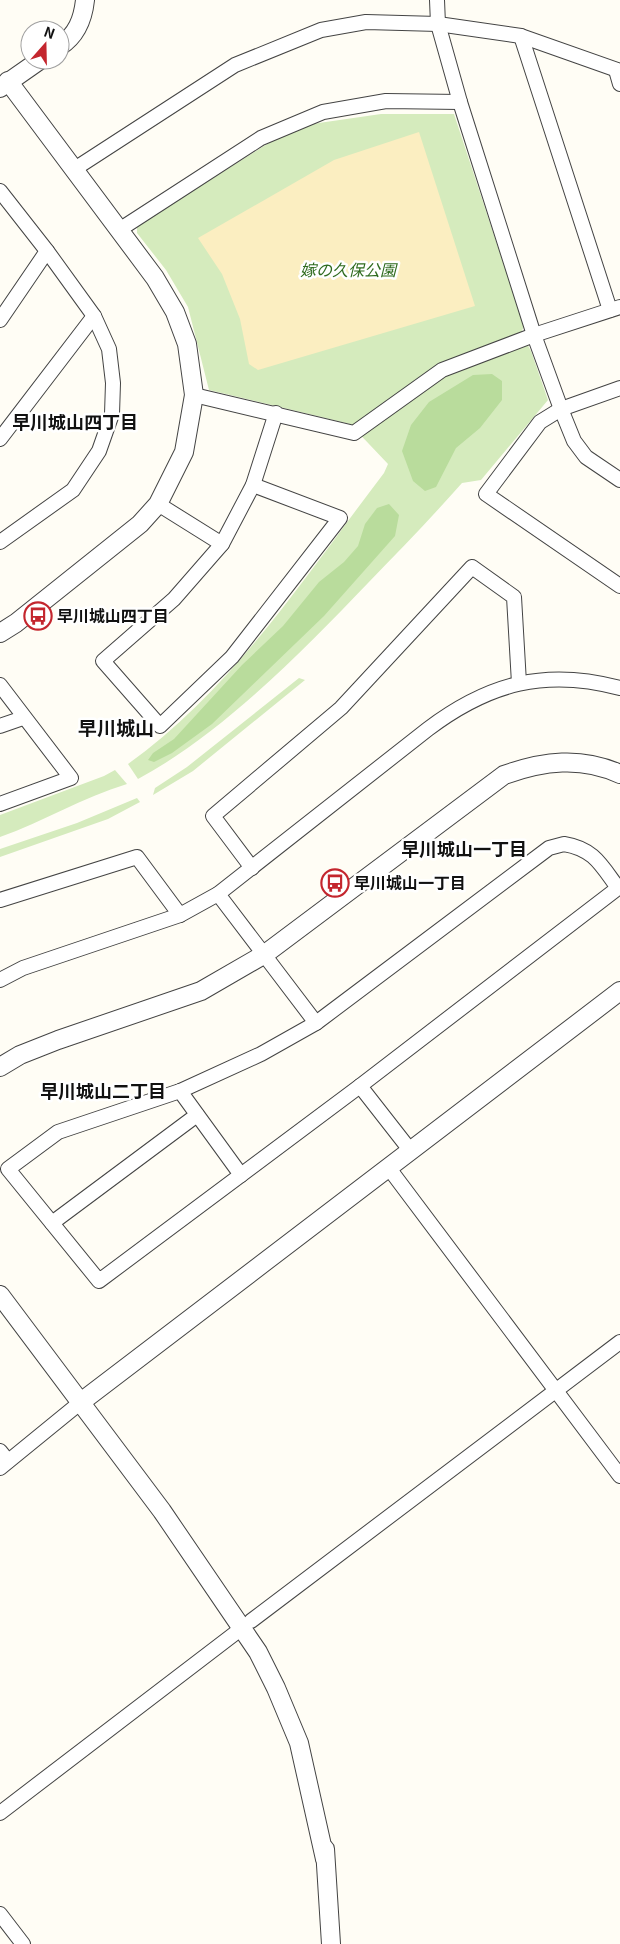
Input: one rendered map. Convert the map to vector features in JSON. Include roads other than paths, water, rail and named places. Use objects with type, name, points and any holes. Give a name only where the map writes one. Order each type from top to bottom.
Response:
[{"type":"street","points":[[70,39],[80,24],[85,0]]},
{"type":"street","points":[[437,0],[438,24],[460,102],[534,335],[561,409],[574,441],[586,457],[620,480]]},
{"type":"street","points":[[72,170],[235,65],[321,30],[366,22],[438,24],[521,36],[618,70],[620,84]]},
{"type":"street","points":[[194,395],[354,433],[442,370],[534,335],[615,309],[521,36]]},
{"type":"street","points":[[0,633],[16,623],[140,524],[158,504],[184,452],[194,395],[187,344],[175,312],[154,278],[119,230],[4,84],[25,70]]},
{"type":"street","points":[[119,230],[261,138],[322,112],[386,101],[460,102]]},
{"type":"street","points":[[0,191],[47,251],[94,316],[109,349],[114,383],[112,414],[100,451],[73,490],[0,542]]},
{"type":"street","points":[[0,320],[47,251]]},
{"type":"street","points":[[0,439],[94,316]]},
{"type":"street","points":[[620,388],[561,409],[540,422],[486,494],[620,586]]},
{"type":"street","points":[[253,485],[340,518],[232,657],[160,726],[103,661],[174,599],[222,544],[253,485],[276,413]]},
{"type":"street","points":[[158,504],[222,544]]},
{"type":"street","points":[[252,868],[213,816],[341,708],[472,567],[514,596],[519,683]]},
{"type":"street","points":[[0,980],[23,968],[180,915],[218,894],[454,709],[478,697],[519,683],[554,678],[590,680],[620,688]]},
{"type":"street","points":[[0,685],[23,718],[71,778],[0,804]]},
{"type":"street","points":[[0,726],[23,718]]},
{"type":"street","points":[[0,1068],[20,1055],[58,1040],[201,991],[265,954],[504,775],[529,766],[551,762],[591,764],[620,774]]},
{"type":"street","points":[[564,844],[578,846],[593,854],[618,888],[360,1086],[99,1281],[8,1169],[58,1132],[180,1090],[261,1054],[316,1023],[549,848],[564,844]]},
{"type":"street","points":[[0,900],[137,857],[180,915]]},
{"type":"street","points":[[218,894],[316,1023]]},
{"type":"street","points":[[3,1460],[620,991]]},
{"type":"street","points":[[360,1086],[410,1150]]},
{"type":"street","points":[[180,1090],[241,1175]]},
{"type":"street","points":[[52,1223],[197,1115]]},
{"type":"street","points":[[388,1167],[620,1476]]},
{"type":"street","points":[[0,1296],[162,1511],[203,1557],[246,1625],[284,1678],[310,1738],[323,1796],[331,1944]]},
{"type":"street","points":[[0,1813],[620,1342]]},
{"type":"street","points":[[0,1914],[23,1944]]},
{"type":"place","name":"早川城山四丁目","points":[[38,616]]},
{"type":"place","name":"早川城山一丁目","points":[[335,883]]},
{"type":"district","name":"早川城山四丁目","points":[[75,423]]},
{"type":"district","name":"早川城山","points":[[116,728]]},
{"type":"district","name":"早川城山一丁目","points":[[464,850]]},
{"type":"district","name":"早川城山二丁目","points":[[103,1092]]},
{"type":"park label","name":"嫁の久保公園","points":[[348,270]]}]
